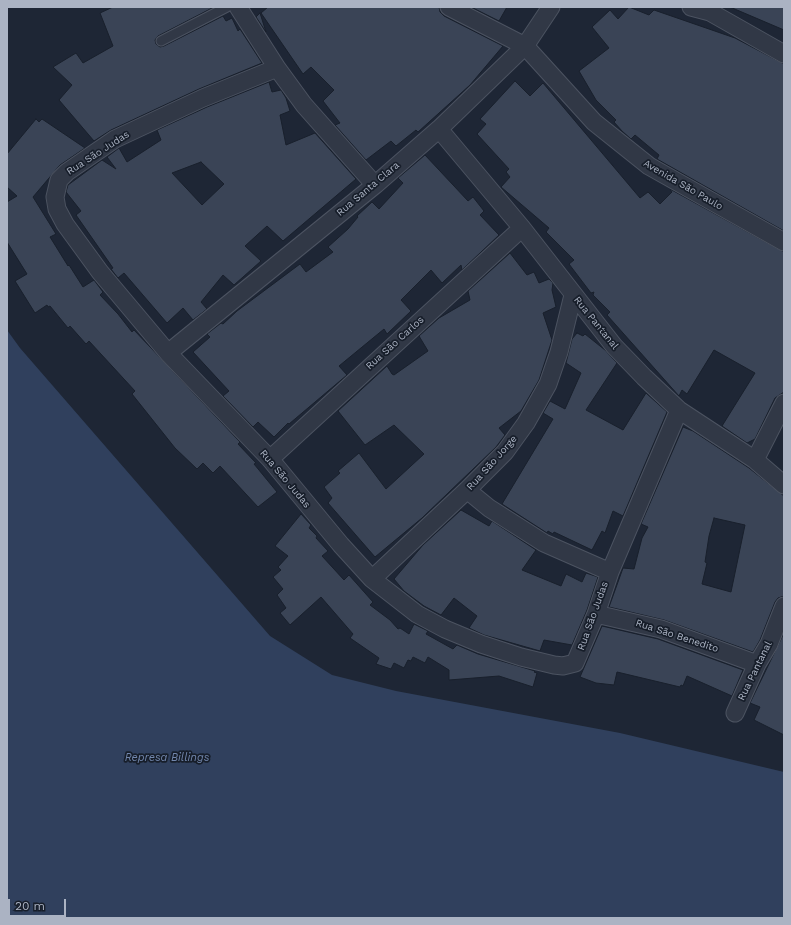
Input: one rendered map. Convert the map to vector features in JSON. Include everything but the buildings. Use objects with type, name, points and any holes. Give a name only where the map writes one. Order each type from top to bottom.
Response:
[{"type":"street","points":[[238,7],[277,68],[304,105],[375,185]]},
{"type":"street","points":[[449,7],[525,46]]},
{"type":"street","name":"Rua Santa Clara","points":[[168,353],[375,185],[439,129],[525,46],[550,7]]},
{"type":"street","points":[[691,7],[710,12],[784,54]]},
{"type":"street","name":"Avenida São Paulo","points":[[525,46],[594,122],[613,139],[654,169],[784,242]]},
{"type":"street","name":"Rua São Judas","points":[[277,68],[203,98],[115,139],[67,172],[57,184],[55,197],[57,209],[65,224],[100,272],[168,353],[270,459],[341,545],[372,579],[417,614],[445,629],[481,644],[521,657],[554,665],[563,666],[575,663],[596,614],[610,572],[679,410]]},
{"type":"street","name":"Rua Pantanal","points":[[439,129],[522,228],[614,346],[644,378],[679,410],[755,460],[784,486]]},
{"type":"street","name":"Rua São Carlos","points":[[270,459],[522,228]]},
{"type":"street","name":"Rua São Jorge","points":[[372,579],[467,490],[505,452],[526,423],[548,384],[559,352],[573,295]]},
{"type":"street","points":[[755,460],[784,404]]},
{"type":"street","points":[[467,490],[495,512],[544,543],[610,572]]},
{"type":"street","name":"Rua Pantanal","points":[[735,713],[757,664],[769,644],[784,606]]},
{"type":"street","name":"Rua São Benedito","points":[[596,614],[661,629],[757,664]]},
{"type":"lane","points":[[161,41],[227,7]]},
{"type":"water","name":"Represa Billings","points":[[7,330],[20,348],[270,636],[332,675],[396,691],[620,733],[784,772],[784,918],[7,918]]}]
